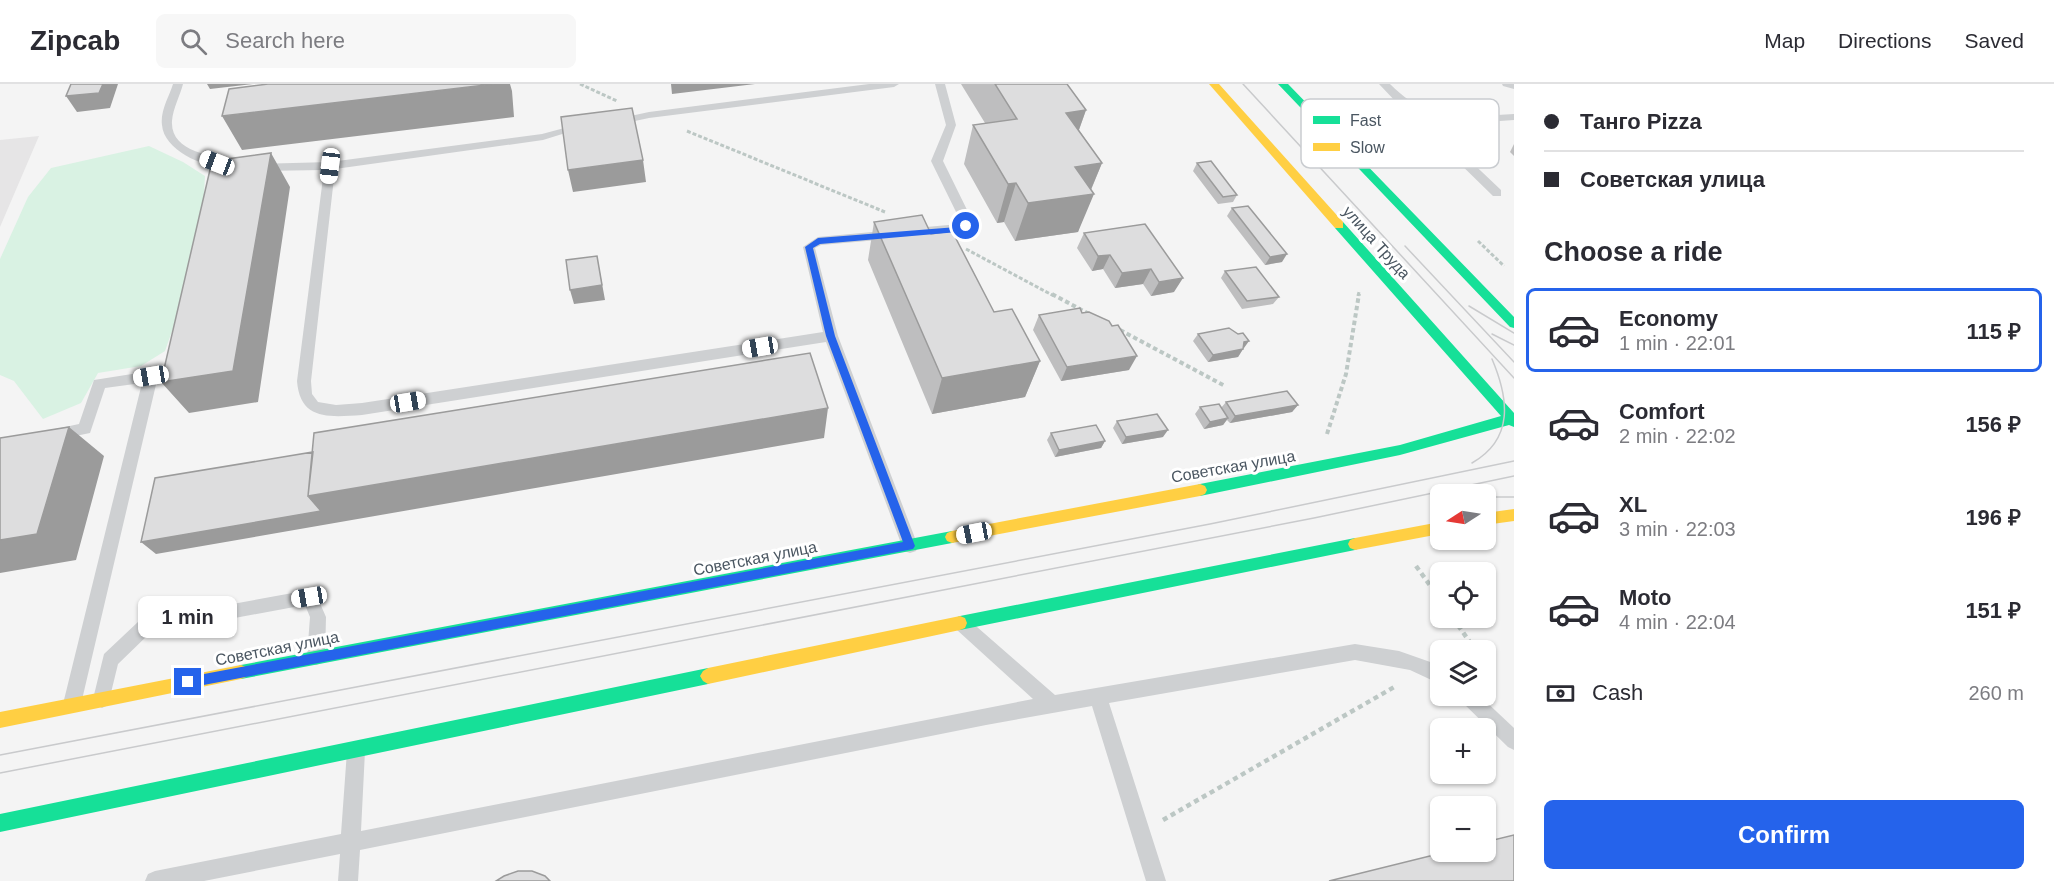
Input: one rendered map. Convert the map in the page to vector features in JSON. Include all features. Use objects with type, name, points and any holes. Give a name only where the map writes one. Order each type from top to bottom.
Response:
[{"type":"main road","name":"улица Труда","points":[[1214,84],[1513,420]]},
{"type":"main road","points":[[1283,84],[1301,103]]},
{"type":"main road","points":[[1364,168],[1514,324]]},
{"type":"main road","name":"Советская улица","points":[[0,720],[316,657],[909,546],[1145,498],[1346,463],[1443,441],[1513,420]]},
{"type":"main road","points":[[1496,517],[1514,514]]},
{"type":"main road","points":[[0,823],[356,751],[961,623],[1430,530]]},
{"type":"lane","points":[[178,84],[166,123],[169,138],[183,150],[217,163],[330,166],[543,137],[649,115],[894,84]]},
{"type":"lane","points":[[909,546],[831,336],[808,250],[811,244],[818,241],[958,229],[966,226],[966,220],[937,161],[951,125],[940,84]]},
{"type":"lane","points":[[1384,84],[1400,99]]},
{"type":"lane","points":[[1507,84],[1514,86]]},
{"type":"lane","points":[[1499,117],[1514,117]]},
{"type":"lane","points":[[330,166],[304,381],[305,396],[314,407],[336,411],[362,409],[831,336]]},
{"type":"lane","points":[[1471,168],[1497,193]]},
{"type":"lane","points":[[43,436],[85,429],[99,384],[151,376],[72,705]]},
{"type":"lane","points":[[102,699],[110,660],[145,627],[309,597],[318,617],[316,657]]},
{"type":"lane","points":[[961,623],[1052,704]]},
{"type":"lane","points":[[155,881],[1052,704],[1355,652],[1393,657],[1430,671]]},
{"type":"lane","points":[[1098,697],[1156,881]]},
{"type":"lane","points":[[1478,706],[1514,741]]},
{"type":"lane","points":[[348,881],[356,751]]},
{"type":"path","points":[[1326,436],[1346,374],[1359,291]]},
{"type":"path","points":[[1396,536],[1430,585]]},
{"type":"path","points":[[1160,821],[1430,674]]},
{"type":"shaded area","points":[[39,136],[0,227],[0,140]]},
{"type":"green space","points":[[149,146],[183,162],[205,176],[203,211],[186,291],[165,351],[141,366],[98,373],[81,403],[43,419],[14,381],[0,375],[0,259],[28,197],[51,168]]},
{"type":"building","points":[[71,84],[103,84],[99,93],[66,96]]},
{"type":"building","points":[[268,84],[494,84],[222,116],[229,89]]},
{"type":"building","points":[[995,84],[1067,84],[1086,110],[1066,113],[1102,163],[1075,167],[1094,194],[1028,203],[1016,183],[1008,184],[973,125],[1017,119]]},
{"type":"building","points":[[632,108],[643,160],[568,170],[561,117]]},
{"type":"building","points":[[271,153],[233,371],[161,382],[212,161]]},
{"type":"building","points":[[1211,161],[1237,195],[1223,197],[1197,163]]},
{"type":"building","points":[[1248,206],[1287,254],[1270,257],[1232,208]]},
{"type":"building","points":[[922,215],[931,234],[952,231],[994,312],[1012,309],[1040,361],[942,378],[874,222]]},
{"type":"building","points":[[1145,224],[1183,278],[1159,282],[1151,269],[1122,273],[1110,255],[1098,256],[1084,233]]},
{"type":"building","points":[[597,256],[602,285],[570,290],[566,260]]},
{"type":"building","points":[[1256,267],[1279,297],[1247,301],[1225,271]]},
{"type":"building","points":[[1080,308],[1082,313],[1089,312],[1109,321],[1112,326],[1118,325],[1137,356],[1067,367],[1039,315]]},
{"type":"building","points":[[1229,328],[1238,334],[1243,333],[1249,341],[1244,342],[1243,349],[1213,355],[1198,334]]},
{"type":"building","points":[[810,353],[828,408],[308,496],[314,433]]},
{"type":"building","points":[[1287,391],[1298,405],[1235,416],[1226,402]]},
{"type":"building","points":[[1219,404],[1228,418],[1210,422],[1200,407]]},
{"type":"building","points":[[1157,414],[1168,430],[1126,437],[1117,421]]},
{"type":"building","points":[[1096,425],[1105,441],[1059,450],[1051,433]]},
{"type":"building","points":[[69,427],[37,534],[0,540],[0,438]]},
{"type":"building","points":[[313,452],[308,496],[321,511],[141,542],[155,478]]},
{"type":"building","points":[[1514,835],[1514,881],[1329,881],[1430,856],[1430,862],[1496,862],[1496,839]]},
{"type":"building","points":[[518,871],[532,871],[545,876],[550,881],[496,881]]},
{"type":"tram line","points":[[1243,84],[1301,147]]},
{"type":"tram line","points":[[1320,168],[1514,378]]},
{"type":"tram line","points":[[1405,246],[1514,362]]},
{"type":"tram line","points":[[1469,306],[1514,333]]},
{"type":"tram line","points":[[1492,334],[1514,345]]},
{"type":"tram line","points":[[1472,463],[1486,453],[1495,442],[1504,417],[1502,389],[1492,359]]},
{"type":"tram line","points":[[0,755],[1210,524],[1514,461]]},
{"type":"tram line","points":[[0,773],[1314,518],[1514,476]]},
{"type":"tram line","points":[[1496,497],[1514,497]]},
{"type":"traffic: fast","points":[[1283,84],[1301,103]]},
{"type":"traffic: fast","points":[[1364,168],[1514,324]]},
{"type":"traffic: fast","points":[[1339,225],[1514,422]]},
{"type":"traffic: fast","points":[[1200,490],[1400,450],[1514,418]]},
{"type":"traffic: fast","points":[[241,672],[952,537]]},
{"type":"traffic: fast","points":[[960,623],[1355,544]]},
{"type":"traffic: fast","points":[[0,823],[708,676]]},
{"type":"traffic: slow","points":[[1214,84],[1339,225]]},
{"type":"traffic: slow","points":[[952,537],[1200,490]]},
{"type":"traffic: slow","points":[[1496,517],[1514,515]]},
{"type":"traffic: slow","points":[[1355,544],[1430,530]]},
{"type":"traffic: slow","points":[[708,676],[960,623]]},
{"type":"traffic: slow","points":[[0,720],[241,672]]},
{"type":"route","points":[[188,682],[909,546],[831,336],[808,250],[811,244],[818,241],[958,229],[966,226]]}]
